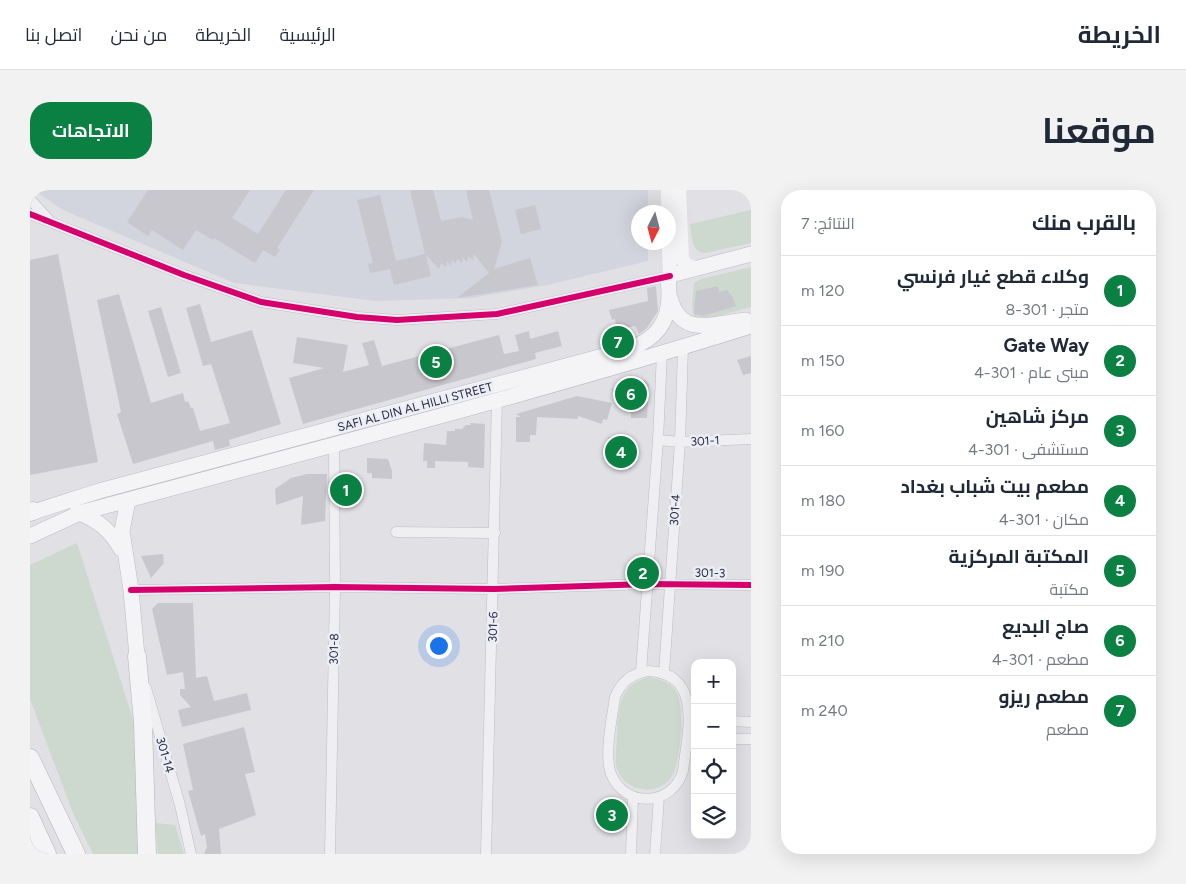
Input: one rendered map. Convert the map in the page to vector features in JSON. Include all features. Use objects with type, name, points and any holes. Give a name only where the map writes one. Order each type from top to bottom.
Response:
[{"type":"highway","points":[[137,656],[143,723],[147,854]]},
{"type":"highway","points":[[30,758],[76,854]]},
{"type":"highway","points":[[30,817],[45,851]]},
{"type":"main road","points":[[751,254],[695,268],[670,280],[674,309],[678,316],[692,325],[700,326],[751,319]]},
{"type":"main road","name":"SAFI AL DIN AL HILLI STREET","points":[[31,512],[99,491],[630,349],[650,340],[660,329],[666,315],[670,280]]},
{"type":"main road","name":"SAFI AL DIN AL HILLI STREET","points":[[30,536],[80,513],[683,348],[751,326]]},
{"type":"main road","points":[[128,500],[122,518],[124,555],[131,590],[137,656]]},
{"type":"main road","points":[[31,512],[62,509],[80,513],[103,525],[113,535],[124,555]]},
{"type":"street","points":[[668,190],[668,205]]},
{"type":"street","points":[[679,190],[682,258],[686,265],[695,268]]},
{"type":"street","points":[[30,199],[51,222]]},
{"type":"street","points":[[30,214],[184,275],[261,302],[357,317],[405,320],[497,314],[670,280],[669,250]]},
{"type":"street","name":"301-4","points":[[664,673],[680,442],[683,348]]},
{"type":"street","name":"301-4","points":[[642,672],[662,353]]},
{"type":"street","name":"301-6","points":[[486,854],[494,589],[497,399]]},
{"type":"street","name":"301-1","points":[[658,440],[680,442],[751,439]]},
{"type":"street","name":"301-8","points":[[330,854],[335,587],[334,444]]},
{"type":"street","points":[[396,532],[495,533]]},
{"type":"street","name":"301-3","points":[[131,590],[335,587],[494,589],[648,584],[751,585]]},
{"type":"street","name":"301-14","points":[[137,656],[180,805],[191,854]]},
{"type":"street","points":[[691,721],[686,693],[673,678],[664,673],[642,672],[622,684],[615,697],[609,753],[610,772],[616,783],[633,797],[644,799],[659,797],[669,792],[680,780],[691,739]]},
{"type":"street","points":[[736,722],[751,722]]},
{"type":"street","points":[[736,739],[751,739]]},
{"type":"street","points":[[631,854],[633,797]]},
{"type":"street","points":[[655,854],[659,797]]},
{"type":"shaded area","points":[[34,190],[648,190],[648,205],[631,205],[631,250],[648,250],[648,261],[547,285],[471,298],[375,301],[234,283],[63,210]]},
{"type":"shaded area","points":[[751,210],[751,243],[705,253],[697,250],[692,238],[690,224]]},
{"type":"shaded area","points":[[751,267],[751,307],[699,321],[696,318],[692,304],[694,283],[701,279]]},
{"type":"shaded area","points":[[77,543],[137,732],[139,854],[93,854],[73,813],[30,699],[30,565]]},
{"type":"shaded area","points":[[649,677],[667,682],[675,690],[680,708],[681,734],[677,761],[670,779],[663,785],[647,790],[631,785],[624,780],[619,774],[616,757],[618,715],[622,698],[631,685]]},
{"type":"shaded area","points":[[155,823],[175,825],[184,854],[158,854]]},
{"type":"building","points":[[148,190],[250,190],[232,218],[258,234],[286,190],[314,190],[277,248],[280,250],[275,257],[263,250],[255,263],[214,238],[213,240],[196,230],[183,250],[152,230],[148,236],[127,222]]},
{"type":"building","points":[[410,190],[433,190],[441,221],[462,217],[473,220],[466,190],[489,190],[502,242],[494,269],[530,258],[538,285],[457,298],[489,273],[474,254],[473,260],[468,256],[467,262],[463,257],[462,263],[457,259],[456,264],[452,260],[451,266],[447,261],[446,267],[441,263],[439,269],[426,255],[431,276],[394,285],[390,269],[370,273],[368,264],[373,263],[357,200],[380,195],[396,261],[425,254]]},
{"type":"building","points":[[535,205],[541,229],[521,234],[515,210]]},
{"type":"building","points":[[58,254],[98,462],[30,475],[30,260]]},
{"type":"building","points":[[656,286],[658,311],[647,328],[639,334],[635,326],[625,328],[624,324],[616,326],[615,319],[612,320],[609,310],[648,301],[647,288]]},
{"type":"building","points":[[718,286],[719,292],[727,290],[736,306],[703,316],[694,314],[696,291]]},
{"type":"building","points":[[119,294],[151,403],[183,393],[185,402],[188,401],[191,408],[193,408],[200,431],[230,423],[211,364],[203,366],[186,308],[200,304],[211,342],[252,330],[281,424],[229,440],[230,446],[215,450],[213,441],[133,464],[117,414],[121,412],[97,300]]},
{"type":"building","points":[[161,307],[181,373],[168,377],[148,311]]},
{"type":"building","points":[[529,331],[530,339],[558,331],[562,346],[535,353],[536,359],[303,424],[289,378],[324,368],[293,363],[297,337],[348,345],[343,372],[369,365],[362,343],[374,340],[382,366],[499,335],[504,354],[519,351],[515,335]]},
{"type":"building","points":[[751,356],[751,373],[743,375],[737,360]]},
{"type":"building","points":[[645,380],[649,384],[647,418],[631,418],[632,400],[615,402],[612,389]]},
{"type":"building","points":[[577,396],[612,403],[607,420],[603,419],[602,424],[578,416],[578,419],[537,417],[536,435],[530,435],[530,442],[516,442],[516,417],[521,417],[516,414]]},
{"type":"building","points":[[470,423],[485,424],[484,468],[468,467],[468,462],[435,461],[435,468],[427,468],[427,461],[423,461],[424,443],[446,445],[447,431],[462,429],[466,425],[471,425]]},
{"type":"building","points":[[608,437],[633,439],[632,450],[636,451],[635,463],[632,462],[631,469],[623,469],[624,463],[617,455],[607,454]]},
{"type":"building","points":[[367,458],[388,459],[392,471],[392,479],[372,478],[372,473],[367,473]]},
{"type":"building","points":[[307,474],[327,474],[325,521],[301,525],[303,496],[276,505],[275,489],[291,478]]},
{"type":"building","points":[[163,554],[164,563],[151,578],[141,556]]},
{"type":"building","points":[[158,603],[193,603],[196,678],[207,676],[214,701],[247,693],[251,710],[182,727],[178,710],[191,707],[180,695],[180,689],[185,689],[183,672],[167,675],[152,609]]},
{"type":"building","points":[[244,727],[255,772],[245,774],[256,815],[219,829],[221,854],[204,854],[207,847],[205,834],[201,836],[188,791],[193,790],[183,744]]},
{"type":"cycle path","points":[[30,214],[184,275],[261,302],[357,317],[397,320],[497,314],[670,276]]},
{"type":"cycle path","points":[[131,590],[335,587],[494,589],[648,584],[751,585]]},
{"type":"place","name":"مطعم ريزو","points":[[618,342]]},
{"type":"place","name":"المكتبة المركزية","points":[[436,362]]},
{"type":"place","name":"صاج البديع","points":[[631,394]]},
{"type":"place","name":"مطعم بيت شباب بغداد","points":[[621,452]]},
{"type":"place","name":"وكلاء قطع غيار فرنسي","points":[[346,490]]},
{"type":"place","name":"Gate Way","points":[[643,573]]},
{"type":"place","name":"مركز شاهين","points":[[612,815]]}]
